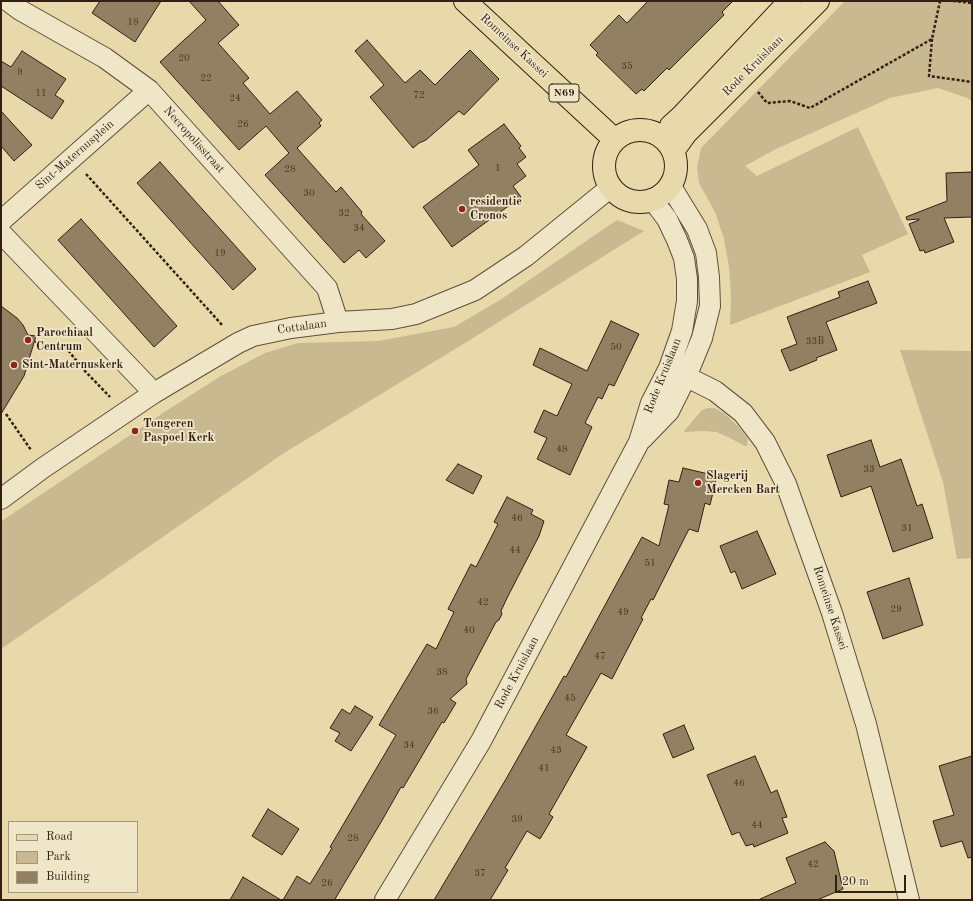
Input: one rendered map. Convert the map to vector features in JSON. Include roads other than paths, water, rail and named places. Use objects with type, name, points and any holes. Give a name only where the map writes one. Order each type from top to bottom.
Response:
[{"type":"main road","name":"Romeinse Kassei","points":[[465,1],[615,140]]},
{"type":"main road","name":"Rode Kruislaan","points":[[658,134],[678,120],[790,1]]},
{"type":"main road","name":"Rode Kruislaan","points":[[673,151],[686,133],[818,1]]},
{"type":"main road","points":[[641,130],[658,134],[666,140],[673,151],[676,163],[675,174],[670,185],[662,194],[652,200],[641,202],[630,200],[619,195],[611,187],[606,175],[605,163],[608,151],[615,140],[627,132],[641,130]]},
{"type":"street","name":"Necropolisstraat","points":[[8,1],[20,10],[105,58],[149,90],[327,288],[338,322]]},
{"type":"street","name":"Sint-Maternusplein","points":[[1,221],[149,90]]},
{"type":"street","name":"Rode Kruislaan","points":[[639,442],[669,411],[686,377],[702,338],[710,306],[706,253],[697,229],[670,185]]},
{"type":"street","name":"Cottalaan","points":[[1,499],[43,468],[154,393],[238,343],[260,334],[291,328],[338,322],[392,319],[416,314],[475,290],[526,256],[611,187]]},
{"type":"street","name":"Rode Kruislaan","points":[[385,900],[481,741],[639,442],[651,403],[669,368],[682,331],[687,301],[687,279],[684,258],[678,240],[667,219],[652,200]]},
{"type":"street","points":[[1,233],[154,393]]},
{"type":"street","name":"Romeinse Kassei","points":[[669,368],[715,391],[743,413],[766,442],[786,484],[832,613],[866,724],[909,900]]},
{"type":"place","name":"residentie Cronos","points":[[462,209]]},
{"type":"place","name":"Parochiaal Centrum","points":[[28,340]]},
{"type":"place","name":"Sint-Maternuskerk","points":[[14,365]]},
{"type":"place","name":"Tongeren Paspoel Kerk","points":[[135,431]]},
{"type":"place","name":"Slagerij Mercken Bart","points":[[698,483]]}]
